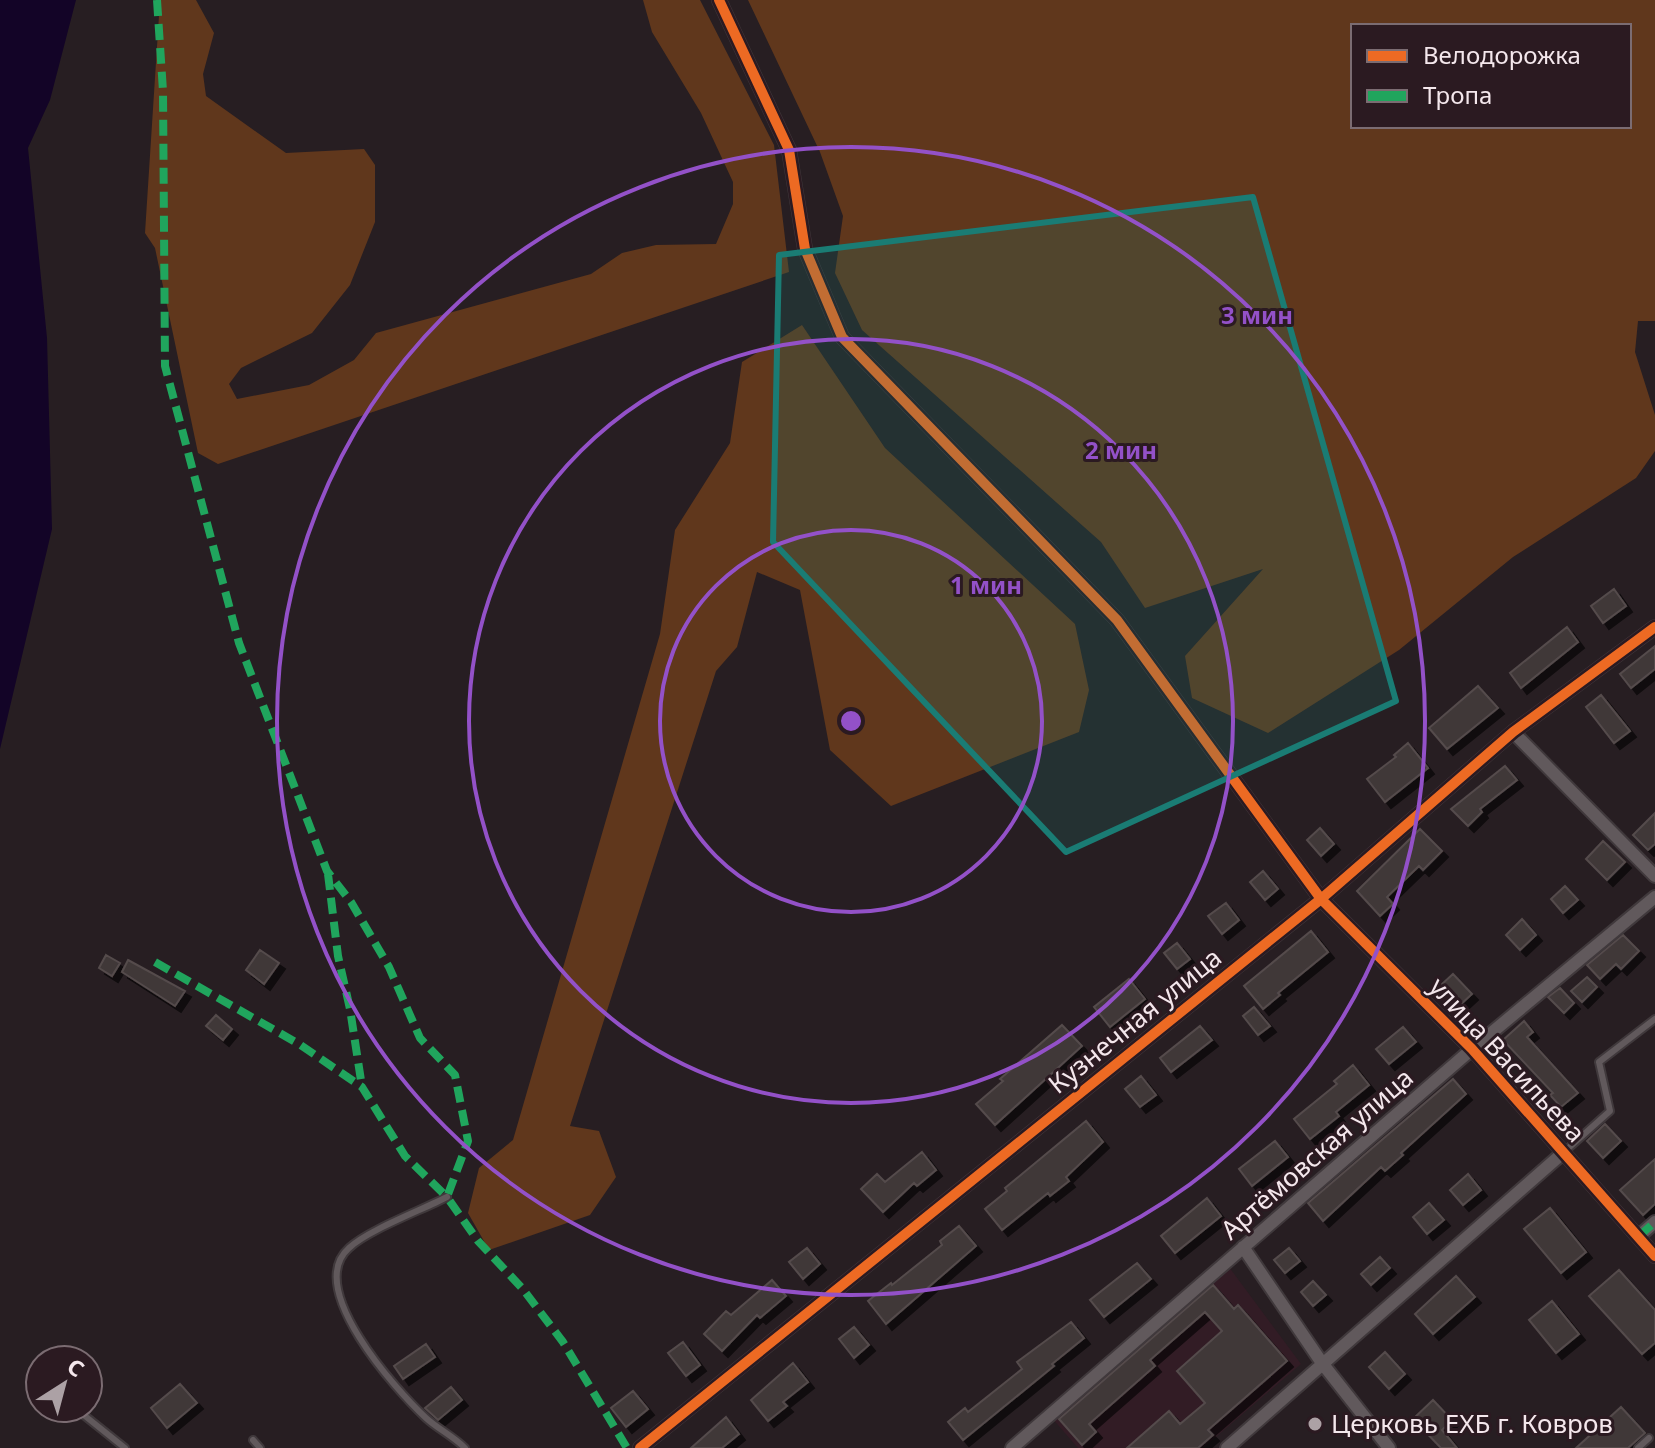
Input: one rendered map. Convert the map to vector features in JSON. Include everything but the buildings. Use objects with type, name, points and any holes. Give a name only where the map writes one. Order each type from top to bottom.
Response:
[{"type":"street","name":"улица Васильева","points":[[719,0],[789,150],[805,249],[842,337],[1117,620],[1321,899],[1472,1049],[1655,1256]]},
{"type":"street","name":"Кузнечная улица","points":[[640,1448],[1321,899],[1513,732],[1655,627]]},
{"type":"street","points":[[1513,732],[1655,876]]},
{"type":"street","name":"Артёмовская улица","points":[[1012,1448],[1472,1049],[1655,897]]},
{"type":"street","points":[[1227,1448],[1564,1152]]},
{"type":"street","points":[[1639,1236],[1655,1222]]},
{"type":"street","points":[[1243,1247],[1322,1363],[1389,1448]]},
{"type":"lane","points":[[1564,1152],[1610,1111],[1599,1062],[1655,1019]]},
{"type":"lane","points":[[447,1197],[347,1249],[336,1272],[344,1309],[370,1355],[427,1419],[465,1448]]},
{"type":"lane","points":[[95,1424],[125,1448]]},
{"type":"lane","points":[[1638,1448],[1649,1438]]},
{"type":"lane","points":[[253,1440],[260,1448]]},
{"type":"highlighted area","points":[[1253,197],[1396,701],[1066,852],[773,542],[779,255]]},
{"type":"shaded area","points":[[0,0],[76,0],[50,100],[28,148],[47,338],[52,529],[0,749]]},
{"type":"shaded area","points":[[160,0],[196,0],[214,33],[203,74],[206,96],[286,153],[364,149],[375,165],[375,222],[350,285],[312,333],[241,368],[229,384],[237,399],[309,385],[354,360],[376,333],[591,274],[622,253],[656,245],[716,244],[733,204],[733,182],[701,113],[652,32],[643,0],[700,0],[774,145],[789,272],[218,464],[198,453],[155,248],[145,233]]},
{"type":"shaded area","points":[[748,0],[1655,0],[1655,321],[1638,321],[1635,352],[1655,415],[1655,451],[1636,478],[1513,557],[1399,650],[1268,733],[1192,698],[1185,656],[1263,569],[1145,608],[1101,542],[862,330],[835,273],[843,216],[820,152]]},
{"type":"shaded area","points":[[802,325],[885,448],[1075,624],[1089,690],[1079,732],[891,806],[830,750],[800,590],[757,572],[737,647],[716,671],[570,1126],[599,1131],[616,1177],[590,1215],[489,1250],[468,1213],[479,1168],[513,1140],[660,634],[675,530],[730,443],[742,362]]},
{"type":"shaded area","points":[[1229,1267],[1301,1364],[1203,1448],[1078,1448],[1051,1417]]},
{"type":"marked path","points":[[157,0],[163,91],[165,366],[239,643],[327,871],[351,902],[389,967],[420,1038],[455,1075],[468,1141],[447,1197],[478,1241],[522,1288],[563,1342],[627,1448]]},
{"type":"marked path","points":[[328,874],[338,956],[362,1087]]},
{"type":"marked path","points":[[155,962],[299,1044],[362,1087],[405,1156],[447,1197]]},
{"type":"marked path","points":[[1639,1236],[1655,1222]]},
{"type":"cycle path","points":[[719,0],[789,150],[805,249],[842,337],[1117,620],[1321,899],[1472,1049],[1655,1256]]},
{"type":"cycle path","points":[[640,1448],[1321,899],[1513,732],[1655,627]]},
{"type":"place","name":"Церковь ЕХБ г. Ковров","points":[[1315,1424]]}]
